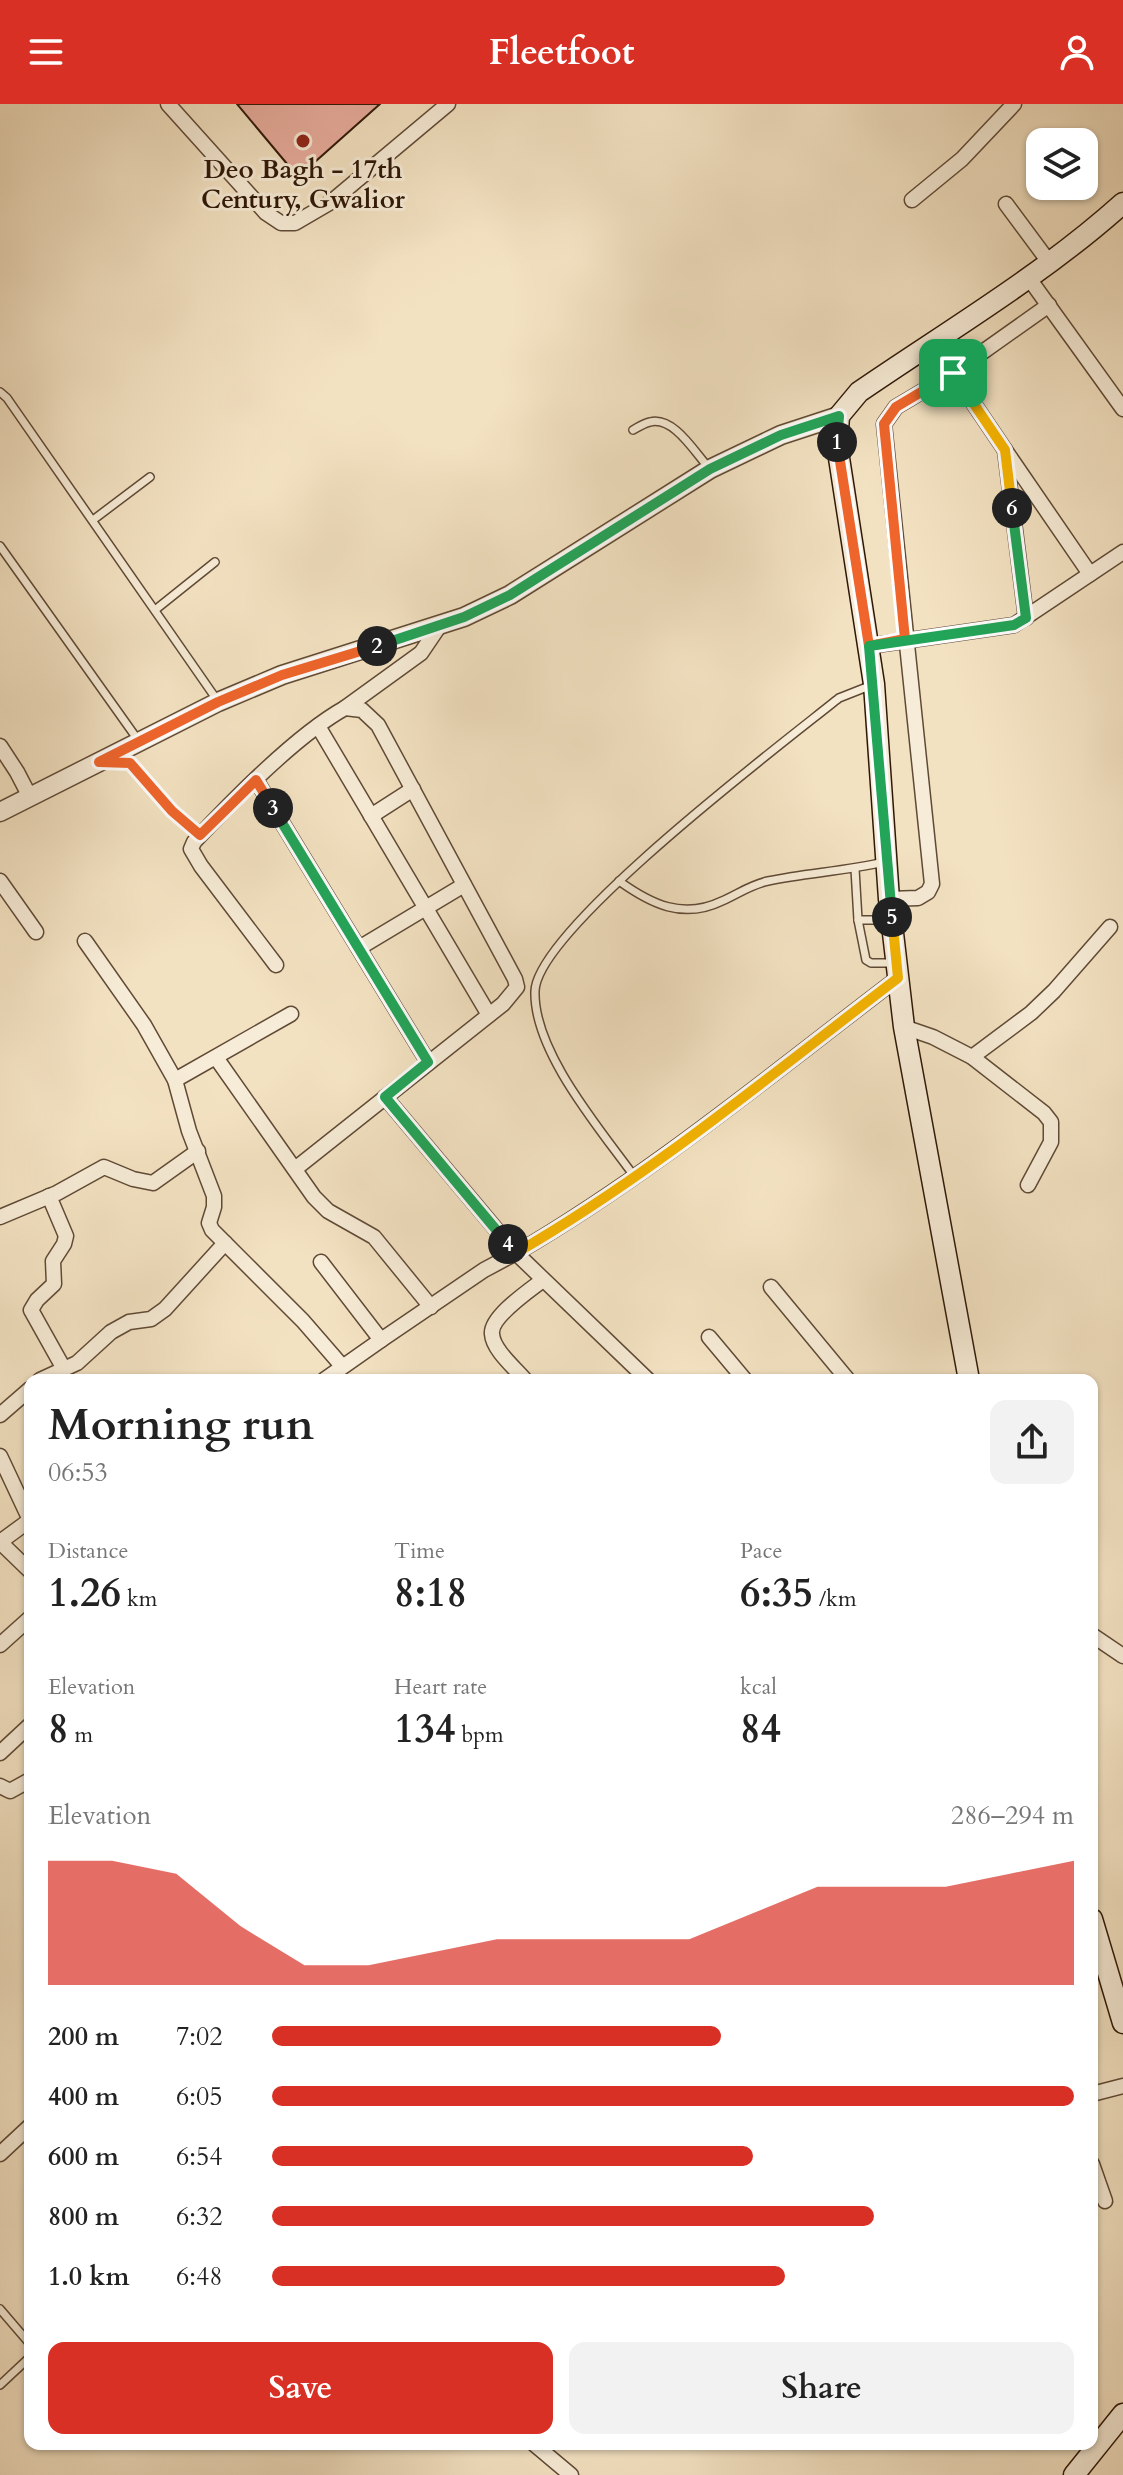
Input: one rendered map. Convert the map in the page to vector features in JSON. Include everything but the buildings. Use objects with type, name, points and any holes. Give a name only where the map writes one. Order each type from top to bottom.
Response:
[{"type":"main road","points":[[968,1374],[904,1027],[889,899],[874,684],[837,445],[839,416],[859,392],[1087,235],[1123,203]]},
{"type":"main road","points":[[1098,1939],[1123,2023]]},
{"type":"main road","points":[[1098,2445],[1123,2414]]},
{"type":"main road","points":[[1074,2475],[1094,2450]]},
{"type":"street","points":[[168,104],[266,213],[281,223],[295,223],[331,202],[448,104]]},
{"type":"street","points":[[912,200],[962,159],[1014,104]]},
{"type":"street","points":[[1006,204],[1049,262]]},
{"type":"street","points":[[1028,277],[1122,406]]},
{"type":"street","points":[[889,899],[918,898],[928,892],[932,884],[884,424],[896,407],[953,373],[1049,305]]},
{"type":"street","points":[[953,373],[1090,574]]},
{"type":"street","points":[[0,812],[218,702],[282,675],[464,617],[510,595],[710,469],[781,435],[839,416]]},
{"type":"street","points":[[1005,450],[1026,618]]},
{"type":"street","points":[[869,646],[1014,625],[1123,552]]},
{"type":"street","points":[[276,965],[191,849],[200,835],[256,780],[318,726],[421,653],[440,625]]},
{"type":"street","points":[[295,1169],[503,1004],[517,987],[371,716],[362,710],[345,708]]},
{"type":"street","points":[[318,726],[489,1015]]},
{"type":"street","points":[[0,746],[30,797]]},
{"type":"street","points":[[256,780],[428,1062]]},
{"type":"street","points":[[371,816],[413,789]]},
{"type":"street","points":[[0,881],[36,932]]},
{"type":"street","points":[[359,948],[464,885]]},
{"type":"street","points":[[972,1057],[1031,1013],[1110,927]]},
{"type":"street","points":[[85,941],[144,1025],[175,1080],[214,1196],[209,1223],[212,1230],[303,1321],[342,1366]]},
{"type":"street","points":[[332,1374],[484,1270],[547,1236],[634,1176],[897,970]]},
{"type":"street","points":[[175,1080],[217,1059],[291,1014]]},
{"type":"street","points":[[904,1027],[933,1037],[972,1057],[1044,1113],[1051,1122],[1051,1142],[1028,1185]]},
{"type":"street","points":[[217,1059],[323,1206],[374,1237],[431,1307]]},
{"type":"street","points":[[385,1097],[516,1253],[642,1374]]},
{"type":"street","points":[[1,1214],[49,1196],[104,1167],[133,1179],[153,1183],[198,1151]]},
{"type":"street","points":[[49,1196],[66,1236],[53,1261],[54,1284],[31,1310],[64,1369]]},
{"type":"street","points":[[53,1374],[77,1363],[111,1332],[129,1322],[151,1319],[165,1309],[225,1243]]},
{"type":"street","points":[[321,1262],[381,1340]]},
{"type":"street","points":[[520,1374],[491,1335],[499,1316],[543,1280]]},
{"type":"street","points":[[771,1287],[843,1374]]},
{"type":"street","points":[[709,1337],[740,1374]]},
{"type":"street","points":[[0,1415],[24,1394]]},
{"type":"street","points":[[0,1456],[24,1507]]},
{"type":"street","points":[[24,1524],[0,1542],[24,1565]]},
{"type":"street","points":[[0,1645],[24,1623]]},
{"type":"street","points":[[1098,1639],[1123,1656]]},
{"type":"street","points":[[0,1753],[24,1731]]},
{"type":"street","points":[[0,1786],[10,1791],[24,1783]]},
{"type":"street","points":[[1098,2092],[1123,2086]]},
{"type":"street","points":[[0,2154],[24,2132]]},
{"type":"street","points":[[1098,2181],[1105,2201]]},
{"type":"street","points":[[541,2450],[571,2475]]},
{"type":"lane","points":[[0,392],[93,520],[218,702]]},
{"type":"lane","points":[[633,430],[651,422],[671,426],[710,469]]},
{"type":"lane","points":[[93,520],[150,477]]},
{"type":"lane","points":[[0,546],[139,742]]},
{"type":"lane","points":[[155,610],[215,562]]},
{"type":"lane","points":[[634,1176],[565,1078],[539,1023],[535,993],[541,969],[585,916],[634,865],[839,698],[874,684]]},
{"type":"lane","points":[[99,762],[130,763],[172,811],[200,835]]},
{"type":"lane","points":[[619,881],[660,906],[693,908],[722,901],[746,888],[770,881],[886,862]]},
{"type":"lane","points":[[855,869],[858,920],[866,960],[897,970]]},
{"type":"lane","points":[[858,920],[892,920]]},
{"type":"lane","points":[[0,2309],[24,2337]]},
{"type":"lane","points":[[0,2385],[24,2363]]},
{"type":"place","name":"Deo Bagh - 17th Century, Gwalior","points":[[303,141]]},
{"type":"route","points":[[953,373],[896,407],[884,424],[905,639],[869,646],[837,445],[839,416],[800,427],[710,469],[510,595],[464,617],[282,675],[218,702],[99,762],[130,763],[172,811],[200,835],[256,780],[428,1062],[385,1097],[516,1253],[547,1236],[658,1160],[898,978],[869,646],[1014,625],[1026,618],[1005,450],[953,373]]}]
